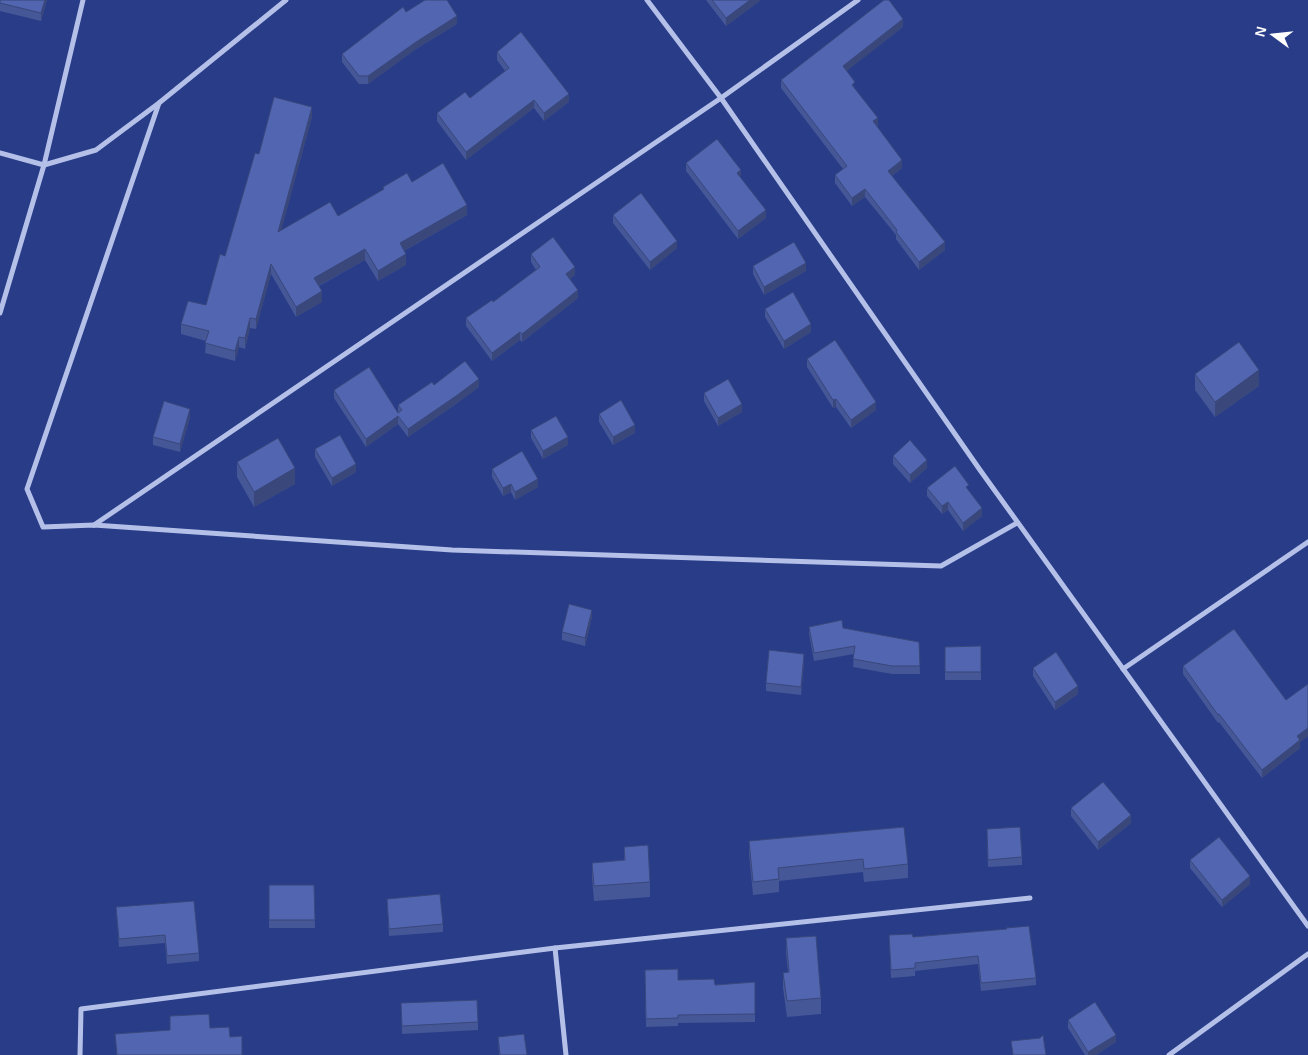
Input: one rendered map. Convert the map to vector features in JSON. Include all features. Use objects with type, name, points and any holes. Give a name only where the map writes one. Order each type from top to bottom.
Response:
[{"type":"street","points":[[0,313],[44,166],[83,0]]},
{"type":"street","points":[[0,153],[44,166],[96,150],[286,0]]},
{"type":"street","points":[[647,0],[722,98],[1017,523],[1308,926]]},
{"type":"street","points":[[94,525],[722,98],[858,0]]},
{"type":"street","points":[[159,102],[27,489],[44,527],[94,525],[452,550],[941,566],[1017,523]]},
{"type":"street","points":[[1123,669],[1308,542]]},
{"type":"street","points":[[80,1055],[82,1009],[554,948],[1030,898]]},
{"type":"street","points":[[554,948],[566,1055]]},
{"type":"street","points":[[1169,1055],[1308,954]]},
{"type":"building","points":[[0,0],[45,0],[41,13],[0,3]]},
{"type":"building","points":[[425,0],[447,0],[457,16],[368,76],[359,76],[342,54],[403,7],[406,12]]},
{"type":"building","points":[[712,0],[750,0],[726,18]]},
{"type":"building","points":[[884,0],[889,0],[903,19],[843,66],[855,82],[852,85],[878,118],[873,121],[902,160],[888,171],[945,242],[919,262],[865,189],[852,198],[835,175],[847,166],[781,80]]},
{"type":"building","points":[[521,32],[569,94],[544,113],[534,100],[466,152],[437,113],[465,92],[470,98],[509,68],[497,52]]},
{"type":"building","points":[[274,97],[312,107],[278,232],[330,202],[338,216],[407,173],[412,182],[443,163],[467,205],[400,243],[406,254],[378,271],[365,249],[314,278],[322,291],[296,307],[271,264],[256,319],[250,318],[245,338],[239,337],[235,351],[205,343],[209,331],[181,324],[188,301],[206,305],[220,254],[225,256],[255,153],[259,154]]},
{"type":"building","points":[[717,139],[741,170],[737,173],[766,210],[738,231],[686,163]]},
{"type":"building","points":[[641,193],[677,241],[650,262],[613,215]]},
{"type":"building","points":[[553,237],[575,267],[566,274],[578,290],[522,334],[520,332],[492,353],[466,318],[492,300],[493,302],[540,267],[531,254]]},
{"type":"building","points":[[794,242],[806,263],[764,287],[753,266]]},
{"type":"building","points":[[793,292],[811,324],[784,341],[765,309]]},
{"type":"building","points":[[835,340],[876,402],[851,420],[836,399],[833,400],[807,359]]},
{"type":"building","points":[[1239,342],[1259,370],[1215,402],[1195,374]]},
{"type":"building","points":[[465,361],[479,379],[408,429],[398,416],[366,439],[334,390],[369,367],[398,413],[402,410],[398,405],[432,382],[434,385]]},
{"type":"building","points":[[728,379],[742,404],[718,418],[704,393]]},
{"type":"building","points":[[621,400],[635,425],[613,437],[599,414]]},
{"type":"building","points":[[164,401],[190,409],[180,444],[153,437]]},
{"type":"building","points":[[556,416],[568,437],[543,451],[531,430]]},
{"type":"building","points":[[340,435],[356,464],[332,478],[315,449]]},
{"type":"building","points":[[278,438],[295,468],[254,492],[237,462]]},
{"type":"building","points":[[910,440],[927,460],[910,475],[893,456]]},
{"type":"building","points":[[522,451],[538,479],[515,492],[511,484],[503,488],[492,469]]},
{"type":"building","points":[[955,466],[969,485],[966,487],[982,508],[963,523],[948,502],[942,506],[927,488]]},
{"type":"building","points":[[569,604],[592,610],[585,638],[562,632]]},
{"type":"building","points":[[842,620],[843,628],[919,642],[920,666],[892,666],[853,659],[855,646],[814,653],[809,627]]},
{"type":"building","points":[[1234,629],[1286,700],[1308,684],[1308,728],[1297,736],[1300,740],[1262,770],[1218,715],[1183,666]]},
{"type":"building","points":[[981,646],[981,672],[945,672],[945,647]]},
{"type":"building","points":[[769,650],[804,654],[801,687],[766,683]]},
{"type":"building","points":[[1056,652],[1078,686],[1055,702],[1033,668]]},
{"type":"building","points":[[1103,782],[1131,815],[1098,842],[1071,808]]},
{"type":"building","points":[[904,827],[908,864],[864,869],[863,859],[778,868],[779,879],[753,882],[749,841]]},
{"type":"building","points":[[1020,827],[1022,857],[988,860],[987,829]]},
{"type":"building","points":[[1219,837],[1250,876],[1222,900],[1190,860]]},
{"type":"building","points":[[648,845],[650,882],[594,886],[592,863],[625,860],[624,847]]},
{"type":"building","points":[[269,885],[314,885],[315,920],[269,920]]},
{"type":"building","points":[[440,894],[443,924],[389,929],[387,899]]},
{"type":"building","points":[[194,901],[199,953],[167,956],[165,935],[119,939],[116,907]]},
{"type":"building","points":[[1029,926],[1036,978],[981,983],[978,956],[915,963],[915,968],[891,970],[889,935],[912,934],[913,937]]},
{"type":"building","points":[[816,936],[821,998],[787,1001],[783,973],[789,972],[786,938]]},
{"type":"building","points":[[678,969],[678,980],[714,979],[715,985],[755,982],[755,1014],[678,1015],[678,1018],[646,1019],[645,970]]},
{"type":"building","points":[[477,1000],[478,1022],[402,1026],[401,1003]]},
{"type":"building","points":[[1095,1002],[1116,1035],[1088,1052],[1068,1020]]},
{"type":"building","points":[[209,1014],[210,1028],[229,1027],[230,1037],[242,1036],[242,1055],[117,1055],[115,1034],[170,1030],[170,1016]]},
{"type":"building","points":[[524,1034],[527,1055],[500,1055],[498,1037]]},
{"type":"building","points":[[1043,1035],[1046,1055],[1013,1055],[1011,1041],[1040,1038]]}]
